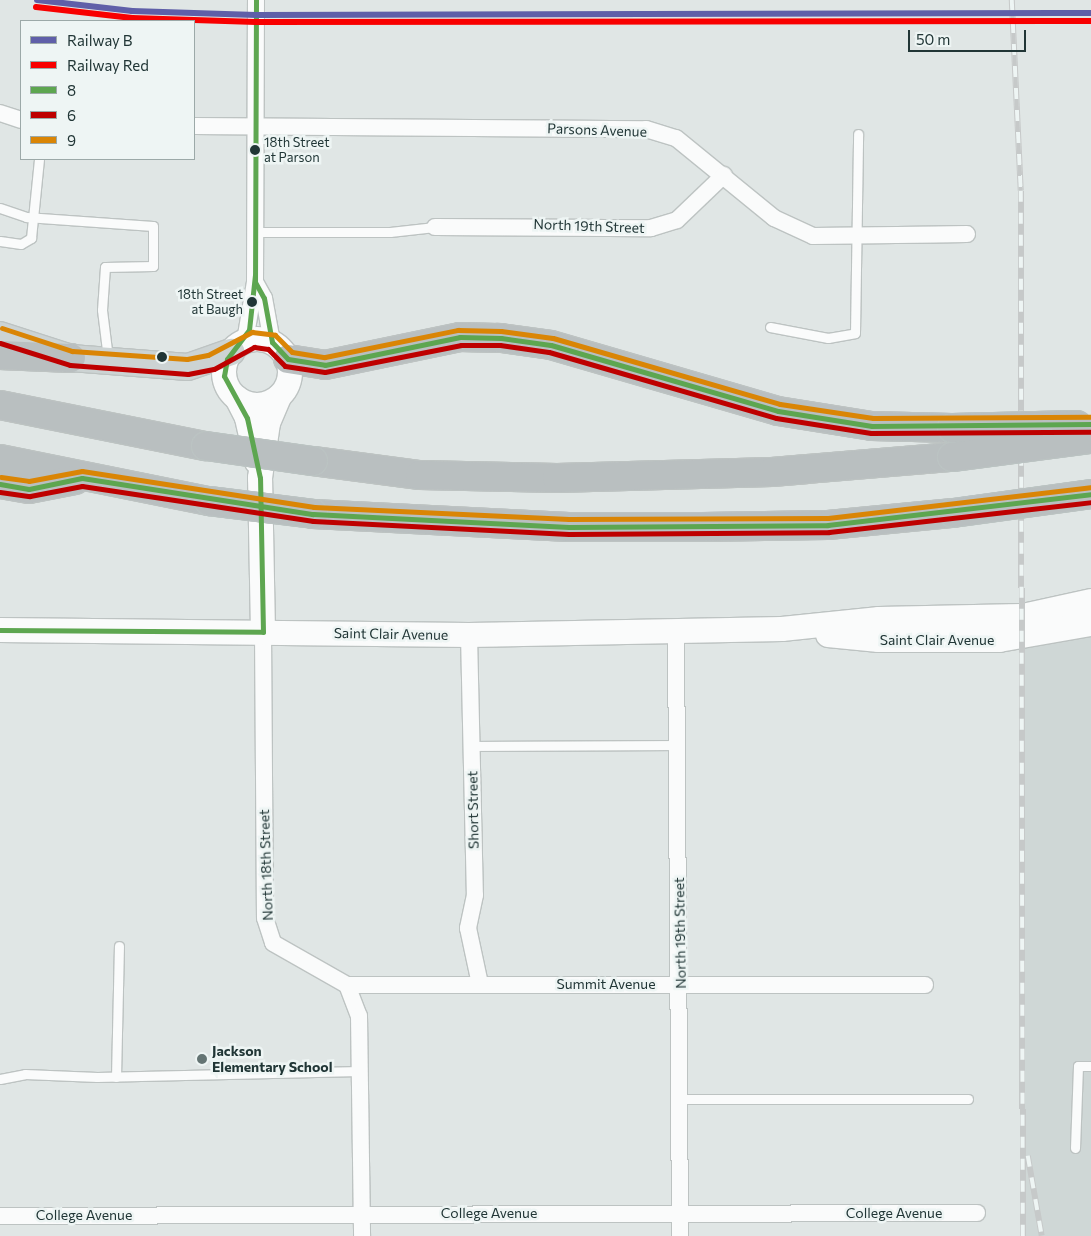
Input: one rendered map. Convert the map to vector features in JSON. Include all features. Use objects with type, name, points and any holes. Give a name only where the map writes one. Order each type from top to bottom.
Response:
[{"type":"highway","points":[[280,351],[325,365],[460,337],[501,338],[551,345],[778,412],[872,426],[952,428],[1091,424]]},
{"type":"highway","points":[[0,355],[71,358]]},
{"type":"highway","points":[[0,405],[206,446],[420,475],[649,478],[772,472],[952,457],[1091,439]]},
{"type":"highway","points":[[0,459],[82,478],[209,501],[313,514],[569,527],[828,525],[953,513],[1091,494]]},
{"type":"highway","points":[[0,484],[29,489],[82,478]]},
{"type":"main road","points":[[0,335],[71,358],[188,367],[238,347],[280,351],[290,377],[279,397],[261,405],[237,398],[224,376],[238,347]]},
{"type":"main road","name":"North 18th Street","points":[[263,632],[260,478],[268,423],[279,397]]},
{"type":"main road","name":"North 18th Street","points":[[237,398],[247,418],[260,478]]},
{"type":"main road","name":"Saint Clair Avenue","points":[[782,630],[879,619],[1023,616],[1091,601]]},
{"type":"main road","name":"Saint Clair Avenue","points":[[0,630],[470,635],[676,630],[782,630],[879,640],[966,642],[1024,639],[1091,624]]},
{"type":"street","points":[[238,347],[255,282],[256,0]]},
{"type":"street","points":[[0,113],[20,120]]},
{"type":"street","name":"Parsons Avenue","points":[[195,126],[646,129],[676,138],[724,175],[774,218],[805,232],[856,235],[967,234]]},
{"type":"street","name":"North 19th Street","points":[[435,226],[651,228],[677,220],[724,175]]},
{"type":"street","points":[[255,282],[264,298],[280,351]]},
{"type":"street","name":"North 19th Street","points":[[676,630],[681,985],[680,1236]]},
{"type":"street","name":"North 18th Street","points":[[263,632],[265,918],[273,943],[346,985]]},
{"type":"street","name":"Short Street","points":[[470,635],[475,895],[468,928],[480,984]]},
{"type":"street","points":[[346,985],[359,1016],[362,1236]]},
{"type":"street","name":"Summit Avenue","points":[[346,985],[924,985]]},
{"type":"street","name":"College Avenue","points":[[0,1216],[680,1212],[977,1213]]},
{"type":"lane","points":[[770,327],[828,338],[855,333],[858,134]]},
{"type":"lane","points":[[0,241],[21,244],[32,238],[39,160]]},
{"type":"lane","points":[[0,208],[35,217],[153,226],[153,266],[105,267],[102,310],[108,361]]},
{"type":"lane","points":[[255,232],[390,232],[435,226]]},
{"type":"lane","points":[[472,746],[677,745]]},
{"type":"lane","points":[[116,1077],[119,946]]},
{"type":"lane","points":[[1075,1148],[1078,1066],[1091,1066]]},
{"type":"lane","points":[[0,1079],[25,1074],[116,1077],[360,1072]]},
{"type":"lane","points":[[680,1099],[968,1099]]},
{"type":"shaded area","points":[[1091,635],[1091,1236],[1023,1236],[1024,639]]},
{"type":"railway","points":[[1012,0],[1021,191],[1023,1236]]},
{"type":"railway","points":[[1028,1156],[1042,1236]]},
{"type":"rail line","name":"B","points":[[37,0],[132,11],[256,15],[1091,13]]},
{"type":"rail line","name":"Red","points":[[36,7],[132,18],[194,20]]},
{"type":"rail line","name":"Red","points":[[195,20],[256,22],[1091,21]]},
{"type":"transit line","name":"8","points":[[256,0],[255,282],[264,298],[272,342],[288,359],[325,365],[460,337],[501,338],[551,345],[778,411],[872,426],[1091,424]]},
{"type":"transit line","name":"8","points":[[0,630],[263,632],[260,478],[247,418],[224,376],[227,359],[249,330],[255,275]]},
{"type":"transit line","name":"9","points":[[2,328],[72,351],[187,359],[208,355],[252,332],[275,335],[292,352],[325,357],[458,330],[501,331],[553,338],[780,404],[873,418],[1091,417]]},
{"type":"transit line","name":"6","points":[[0,343],[70,365],[188,374],[214,369],[254,347],[268,349],[285,366],[325,372],[461,345],[500,345],[549,352],[776,418],[871,433],[1091,432]]},
{"type":"transit line","name":"9","points":[[1,477],[29,481],[82,471],[314,507],[569,519],[828,518],[1090,487]]},
{"type":"transit line","name":"8","points":[[0,484],[29,489],[82,478],[313,514],[569,527],[828,525],[1091,494]]},
{"type":"transit line","name":"6","points":[[0,492],[30,496],[82,486],[313,521],[569,534],[829,532],[1091,502]]},
{"type":"place","name":"18th Street at Parson","points":[[255,150]]},
{"type":"place","name":"18th Street at Baugh","points":[[252,302]]},
{"type":"place","name":"Jackson Elementary School","points":[[202,1059]]}]
